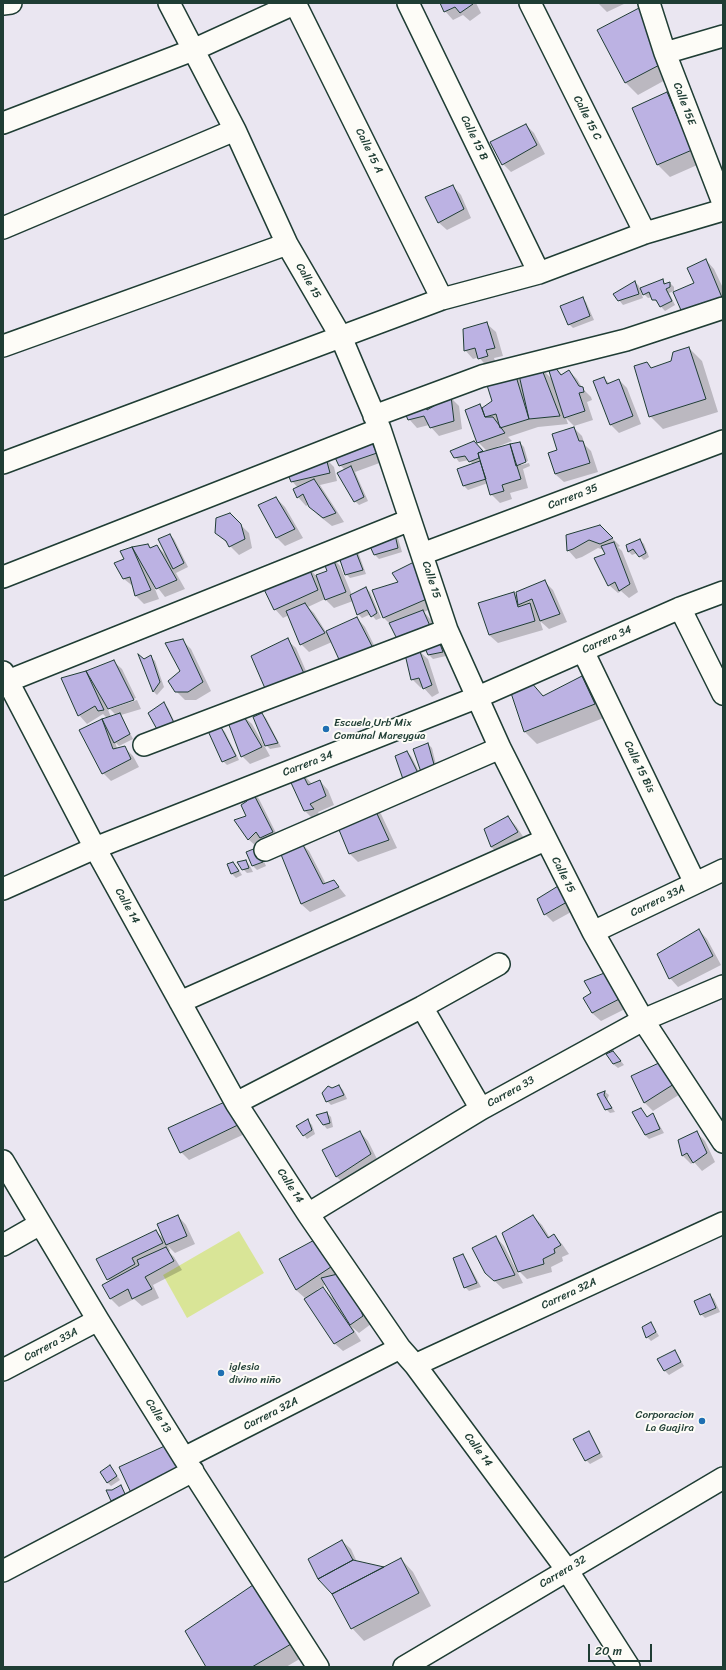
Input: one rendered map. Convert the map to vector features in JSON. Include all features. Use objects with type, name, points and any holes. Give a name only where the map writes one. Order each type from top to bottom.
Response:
[{"type":"street","points":[[3,4],[11,3]]},
{"type":"street","name":"Calle 15","points":[[169,3],[235,130],[287,244],[341,337],[377,423],[447,630],[500,748],[545,840],[593,932],[643,1020],[723,1142]]},
{"type":"street","points":[[3,123],[193,50],[295,3]]},
{"type":"street","name":"Calle 15 A","points":[[295,3],[442,299]]},
{"type":"street","name":"Calle 15 B","points":[[408,3],[539,273]]},
{"type":"street","name":"Calle 15 C","points":[[530,3],[644,233]]},
{"type":"street","name":"Calle 15E","points":[[649,3],[664,53],[723,203]]},
{"type":"street","points":[[664,53],[723,36]]},
{"type":"street","points":[[3,228],[235,130]]},
{"type":"street","points":[[3,463],[442,299],[539,273],[644,233],[723,210]]},
{"type":"street","points":[[3,346],[287,244]]},
{"type":"street","points":[[3,577],[377,423],[482,376],[626,340],[723,308]]},
{"type":"street","name":"Carrera 35","points":[[422,554],[723,441]]},
{"type":"street","points":[[6,676],[410,520]]},
{"type":"street","name":"Carrera 34","points":[[3,889],[95,848],[478,697],[680,608],[723,592]]},
{"type":"street","points":[[680,608],[723,694]]},
{"type":"street","points":[[144,745],[447,630]]},
{"type":"street","name":"Calle 15 Bis","points":[[583,651],[695,883]]},
{"type":"street","name":"Calle 14","points":[[6,676],[95,848],[236,1103],[308,1214],[400,1348],[415,1365],[567,1570],[629,1667]]},
{"type":"street","points":[[265,850],[500,748]]},
{"type":"street","points":[[180,1002],[545,840]]},
{"type":"street","name":"Carrera 33A","points":[[593,932],[723,870]]},
{"type":"street","points":[[236,1103],[499,964]]},
{"type":"street","name":"Carrera 33","points":[[308,1214],[481,1109],[643,1020],[723,986]]},
{"type":"street","points":[[422,1006],[481,1109]]},
{"type":"street","name":"Calle 13","points":[[3,1161],[98,1320],[312,1665]]},
{"type":"street","name":"Carrera 32A","points":[[415,1365],[723,1223]]},
{"type":"street","points":[[3,1245],[40,1224]]},
{"type":"street","name":"Carrera 33A","points":[[3,1370],[98,1320]]},
{"type":"street","name":"Carrera 32A","points":[[3,1571],[189,1465],[400,1348]]},
{"type":"street","name":"Carrera 32","points":[[404,1667],[723,1478]]},
{"type":"green space","points":[[239,1231],[264,1273],[187,1318],[163,1275]]},
{"type":"building","points":[[440,3],[473,4],[460,13],[455,7],[444,12]]},
{"type":"building","points":[[639,8],[667,61],[625,83],[597,30]]},
{"type":"building","points":[[667,92],[692,150],[657,165],[632,108]]},
{"type":"building","points":[[526,124],[537,145],[502,165],[490,142]]},
{"type":"building","points":[[453,185],[464,209],[438,223],[425,197]]},
{"type":"building","points":[[706,259],[723,300],[684,317],[673,292],[694,283],[687,268]]},
{"type":"building","points":[[663,279],[664,284],[670,282],[670,287],[666,289],[672,301],[660,307],[656,300],[652,300],[649,292],[643,295],[640,288]]},
{"type":"building","points":[[635,281],[639,294],[618,301],[613,294]]},
{"type":"building","points":[[583,297],[590,316],[568,325],[560,306]]},
{"type":"building","points":[[487,322],[495,348],[486,350],[488,356],[478,359],[475,348],[464,351],[463,329]]},
{"type":"building","points":[[689,347],[706,399],[649,417],[634,366],[647,362],[651,368],[671,361],[673,352]]},
{"type":"building","points":[[541,367],[560,416],[529,419],[519,375]]},
{"type":"building","points":[[555,367],[561,375],[569,370],[579,386],[583,387],[584,392],[579,393],[585,411],[564,418],[549,371]]},
{"type":"building","points":[[515,373],[529,419],[500,428],[496,414],[485,417],[482,408],[492,401],[486,382]]},
{"type":"building","points":[[604,377],[607,384],[619,379],[633,416],[610,425],[593,381]]},
{"type":"building","points":[[451,396],[454,421],[430,428],[424,416],[408,420],[403,408],[423,401],[427,410]]},
{"type":"building","points":[[480,404],[485,417],[493,417],[505,433],[477,443],[465,410]]},
{"type":"building","points":[[574,427],[579,441],[583,441],[590,463],[555,474],[548,453],[557,450],[552,434]]},
{"type":"building","points":[[369,437],[377,453],[339,466],[332,451]]},
{"type":"building","points":[[474,441],[483,451],[478,453],[479,458],[469,462],[465,456],[454,458],[450,451]]},
{"type":"building","points":[[520,442],[526,462],[516,466],[510,444]]},
{"type":"building","points":[[510,444],[521,479],[502,485],[504,491],[490,495],[478,453]]},
{"type":"building","points":[[326,458],[330,473],[291,482],[286,469]]},
{"type":"building","points":[[480,461],[486,479],[463,486],[457,469]]},
{"type":"building","points":[[351,466],[364,497],[354,502],[337,473]]},
{"type":"building","points":[[314,479],[336,513],[323,518],[309,507],[303,494],[297,498],[293,489]]},
{"type":"building","points":[[276,497],[295,529],[276,538],[258,505]]},
{"type":"building","points":[[230,513],[241,524],[245,539],[229,547],[226,541],[215,533],[216,518]]},
{"type":"building","points":[[600,525],[613,538],[600,544],[589,540],[567,551],[566,535]]},
{"type":"building","points":[[394,530],[398,548],[374,555],[368,542]]},
{"type":"building","points":[[170,534],[184,563],[173,569],[158,539]]},
{"type":"building","points":[[640,539],[646,553],[639,557],[633,549],[628,552],[626,545]]},
{"type":"building","points":[[614,542],[630,584],[619,591],[615,582],[608,586],[594,558],[605,554],[601,546]]},
{"type":"building","points":[[148,544],[150,548],[157,545],[177,580],[156,589],[132,547]]},
{"type":"building","points":[[353,544],[363,570],[345,575],[337,551]]},
{"type":"building","points":[[132,547],[151,590],[135,596],[130,577],[123,579],[114,563],[124,559],[120,551]]},
{"type":"building","points":[[332,556],[346,592],[325,600],[316,575],[327,571],[323,560]]},
{"type":"building","points":[[414,562],[429,598],[383,618],[372,590],[398,582],[392,573]]},
{"type":"building","points":[[307,563],[318,590],[274,610],[260,581]]},
{"type":"building","points":[[545,580],[560,614],[540,621],[532,599],[518,605],[516,592]]},
{"type":"building","points":[[366,587],[377,613],[371,617],[367,610],[357,615],[350,595]]},
{"type":"building","points":[[514,592],[518,607],[530,603],[535,621],[489,635],[478,603]]},
{"type":"building","points":[[305,603],[325,633],[300,645],[286,611]]},
{"type":"building","points":[[423,610],[430,626],[398,641],[389,623]]},
{"type":"building","points":[[357,617],[375,652],[342,666],[326,631]]},
{"type":"building","points":[[437,636],[443,652],[428,655],[422,642]]},
{"type":"building","points":[[288,638],[306,678],[267,693],[251,656]]},
{"type":"building","points":[[183,639],[203,682],[188,692],[175,692],[168,681],[180,671],[165,643]]},
{"type":"building","points":[[419,649],[432,685],[423,689],[419,678],[411,680],[404,650]]},
{"type":"building","points":[[138,654],[144,659],[151,655],[160,682],[153,692]]},
{"type":"building","points":[[114,660],[134,700],[108,709],[86,671]]},
{"type":"building","points":[[86,671],[104,710],[98,711],[95,706],[78,716],[61,678]]},
{"type":"building","points":[[582,676],[595,704],[524,732],[509,687],[530,681],[543,696]]},
{"type":"building","points":[[164,702],[176,727],[159,733],[148,713]]},
{"type":"building","points":[[120,713],[130,734],[114,743],[102,719]]},
{"type":"building","points":[[262,713],[278,743],[265,746],[253,717]]},
{"type":"building","points":[[243,715],[262,747],[241,757],[229,725]]},
{"type":"building","points":[[102,719],[113,749],[125,746],[131,759],[102,774],[79,730]]},
{"type":"building","points":[[221,727],[236,756],[222,762],[208,731]]},
{"type":"building","points":[[428,743],[435,768],[422,775],[413,749]]},
{"type":"building","points":[[407,751],[420,777],[405,785],[395,756]]},
{"type":"building","points":[[301,771],[308,785],[320,780],[326,796],[310,804],[314,809],[304,811],[287,774]]},
{"type":"building","points":[[251,789],[273,832],[260,838],[256,832],[248,840],[234,820],[246,816],[241,805],[247,801],[242,793]]},
{"type":"building","points":[[373,805],[389,840],[349,854],[337,825]]},
{"type":"building","points":[[508,816],[518,832],[491,847],[484,829]]},
{"type":"building","points":[[301,841],[323,884],[334,880],[339,887],[301,904],[278,847]]},
{"type":"building","points":[[256,848],[263,862],[252,866],[246,852]]},
{"type":"building","points":[[246,860],[249,868],[242,870],[237,862]]},
{"type":"building","points":[[233,862],[239,871],[231,874],[227,864]]},
{"type":"building","points":[[563,883],[574,898],[544,915],[537,899]]},
{"type":"building","points":[[699,929],[713,956],[669,979],[657,954]]},
{"type":"building","points":[[607,972],[627,995],[592,1013],[583,998],[591,993],[584,981]]},
{"type":"building","points":[[613,1051],[621,1061],[613,1064],[606,1054]]},
{"type":"building","points":[[661,1062],[674,1084],[644,1103],[631,1076]]},
{"type":"building","points":[[339,1085],[344,1095],[326,1102],[322,1093],[328,1086],[332,1088]]},
{"type":"building","points":[[605,1091],[604,1095],[612,1108],[605,1110],[597,1094]]},
{"type":"building","points":[[229,1100],[244,1122],[180,1153],[168,1128]]},
{"type":"building","points":[[641,1108],[647,1117],[653,1113],[660,1129],[645,1135],[632,1112]]},
{"type":"building","points":[[327,1112],[330,1123],[323,1125],[316,1115]]},
{"type":"building","points":[[308,1119],[312,1130],[303,1136],[296,1126]]},
{"type":"building","points":[[360,1131],[371,1154],[336,1177],[322,1150]]},
{"type":"building","points":[[697,1131],[707,1153],[693,1163],[687,1153],[682,1156],[678,1140]]},
{"type":"building","points":[[178,1215],[187,1236],[166,1245],[157,1224]]},
{"type":"building","points":[[533,1215],[548,1238],[554,1234],[561,1245],[554,1249],[555,1253],[543,1259],[544,1264],[518,1272],[502,1233]]},
{"type":"building","points":[[156,1230],[163,1243],[132,1258],[135,1264],[107,1280],[96,1259]]},
{"type":"building","points":[[496,1236],[515,1275],[494,1281],[485,1273],[472,1248]]},
{"type":"building","points":[[320,1237],[340,1261],[296,1290],[279,1259]]},
{"type":"building","points":[[166,1247],[174,1261],[145,1277],[152,1289],[132,1299],[128,1289],[110,1299],[102,1285],[139,1265],[137,1260]]},
{"type":"building","points":[[463,1254],[477,1283],[464,1288],[453,1258]]},
{"type":"building","points":[[346,1272],[368,1305],[361,1311],[363,1316],[350,1325],[321,1278]]},
{"type":"building","points":[[323,1287],[354,1332],[334,1344],[304,1299]]},
{"type":"building","points":[[710,1294],[716,1308],[700,1315],[694,1301]]},
{"type":"building","points":[[651,1322],[656,1332],[646,1338],[642,1327]]},
{"type":"building","points":[[675,1350],[681,1362],[664,1371],[657,1359]]},
{"type":"building","points":[[589,1431],[600,1453],[585,1461],[573,1439]]},
{"type":"building","points":[[169,1444],[181,1472],[132,1495],[119,1467]]},
{"type":"building","points":[[110,1465],[117,1476],[107,1483],[100,1472]]},
{"type":"building","points":[[121,1485],[125,1494],[111,1501],[106,1490],[112,1490]]},
{"type":"building","points":[[342,1540],[353,1560],[318,1579],[308,1559]]},
{"type":"building","points":[[401,1558],[419,1593],[351,1629],[332,1594]]},
{"type":"building","points":[[353,1560],[384,1567],[332,1594],[318,1579]]},
{"type":"building","points":[[253,1585],[291,1644],[252,1667],[206,1667],[185,1631]]},
{"type":"place","name":"Escuela Urb Mix Comunal Mareygua","points":[[326,729]]},
{"type":"place","name":"iglesia divino niño","points":[[221,1373]]},
{"type":"place","name":"Corporacion La Guajira","points":[[702,1421]]}]
